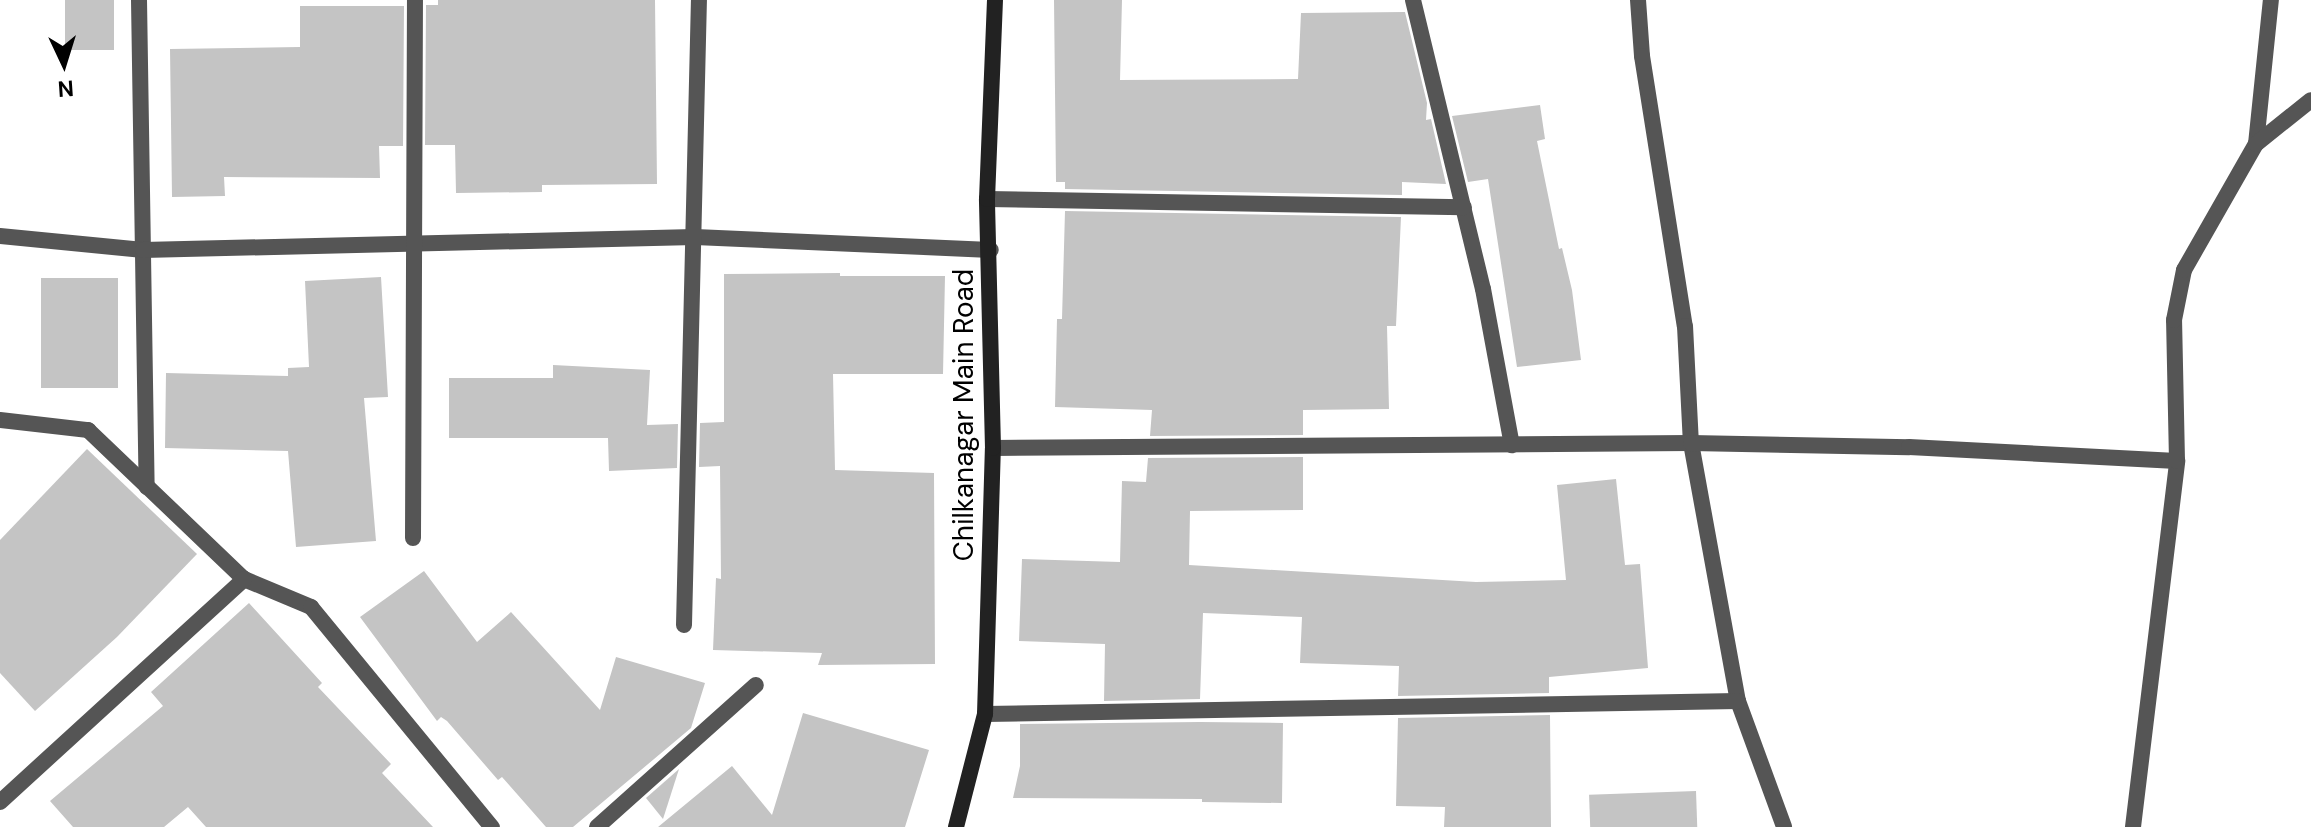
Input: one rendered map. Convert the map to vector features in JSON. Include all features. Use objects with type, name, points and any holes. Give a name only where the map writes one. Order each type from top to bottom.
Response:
[{"type":"main road","name":"Chilkanagar Main Road","points":[[956,827],[985,714],[993,448],[991,250],[987,199],[995,0]]},
{"type":"street","points":[[139,0],[147,487]]},
{"type":"street","points":[[413,538],[415,0]]},
{"type":"street","points":[[684,625],[699,0]]},
{"type":"street","points":[[1413,0],[1464,207],[1512,445]]},
{"type":"street","points":[[1638,0],[1642,56],[1685,326],[1691,443],[1738,701],[1784,827]]},
{"type":"street","points":[[2256,144],[2271,0]]},
{"type":"street","points":[[2133,827],[2177,461],[2174,320],[2184,270],[2256,144],[2311,100]]},
{"type":"street","points":[[987,199],[1464,207]]},
{"type":"street","points":[[0,236],[143,250],[415,241],[695,237],[991,250]]},
{"type":"street","points":[[0,420],[88,430],[244,579],[311,607],[492,827]]},
{"type":"street","points":[[993,448],[1691,443],[1909,447],[2177,461]]},
{"type":"street","points":[[0,802],[244,579]]},
{"type":"street","points":[[597,827],[756,685]]},
{"type":"street","points":[[985,714],[1738,701]]},
{"type":"building","points":[[65,0],[114,0],[114,50],[65,50]]},
{"type":"building","points":[[438,0],[655,0],[657,184],[542,185],[542,192],[456,193],[455,145],[425,145],[426,5],[438,5]]},
{"type":"building","points":[[1054,0],[1122,0],[1120,80],[1298,79],[1301,13],[1405,12],[1427,103],[1426,120],[1431,119],[1446,184],[1402,182],[1402,195],[1065,189],[1065,182],[1056,182]]},
{"type":"building","points":[[300,6],[404,6],[403,146],[379,146],[380,178],[224,177],[225,196],[172,197],[170,49],[300,47]]},
{"type":"building","points":[[1540,105],[1545,139],[1537,141],[1559,249],[1562,248],[1572,290],[1581,360],[1517,367],[1488,179],[1468,182],[1452,116]]},
{"type":"building","points":[[1065,211],[1401,217],[1396,326],[1387,326],[1389,409],[1303,410],[1303,435],[1150,436],[1152,410],[1055,407],[1057,319],[1062,319]]},
{"type":"building","points":[[840,273],[840,276],[945,276],[943,374],[833,374],[835,470],[934,473],[935,664],[818,665],[822,653],[713,650],[716,578],[721,579],[720,466],[699,467],[700,423],[724,422],[724,274]]},
{"type":"building","points":[[381,277],[388,397],[364,398],[376,541],[296,547],[288,451],[165,448],[166,373],[288,376],[288,368],[309,367],[305,281]]},
{"type":"building","points":[[41,278],[118,278],[118,388],[41,388]]},
{"type":"building","points":[[553,365],[650,370],[647,425],[678,424],[677,468],[609,471],[608,438],[449,438],[449,378],[553,378]]},
{"type":"building","points":[[87,449],[197,554],[117,637],[35,711],[0,673],[0,540]]},
{"type":"building","points":[[1303,457],[1303,510],[1190,511],[1189,565],[1476,582],[1566,580],[1557,485],[1616,479],[1625,565],[1640,564],[1648,668],[1549,677],[1549,693],[1398,696],[1399,666],[1300,663],[1302,617],[1203,613],[1200,699],[1104,701],[1105,644],[1019,641],[1022,559],[1120,562],[1122,481],[1146,482],[1148,458]]},
{"type":"building","points":[[424,571],[477,642],[511,612],[600,710],[616,657],[705,683],[691,728],[573,827],[546,827],[502,777],[498,780],[447,721],[441,717],[437,721],[360,617]]},
{"type":"building","points":[[249,603],[322,683],[318,687],[391,764],[382,773],[433,827],[206,827],[188,807],[164,827],[73,827],[50,801],[163,706],[151,692]]},
{"type":"building","points":[[803,713],[929,750],[905,827],[658,827],[732,766],[772,815]]},
{"type":"building","points":[[1550,715],[1551,827],[1444,827],[1445,807],[1396,806],[1398,718]]},
{"type":"building","points":[[1283,723],[1282,803],[1202,802],[1202,799],[1013,798],[1020,766],[1020,724]]},
{"type":"building","points":[[679,769],[663,819],[646,798]]},
{"type":"building","points":[[1696,791],[1697,827],[1590,827],[1589,795]]}]
